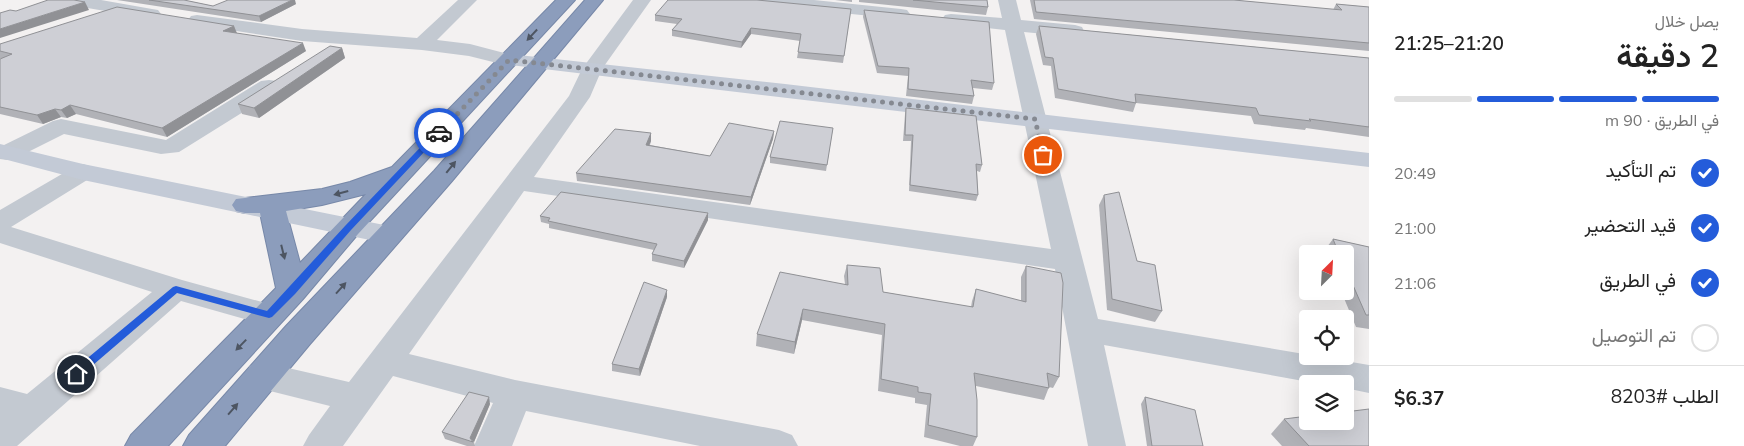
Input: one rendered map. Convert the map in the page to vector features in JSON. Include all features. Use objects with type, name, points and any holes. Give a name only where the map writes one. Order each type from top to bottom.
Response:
[{"type":"highway","points":[[144,446],[292,291],[348,228],[566,0]]},
{"type":"highway","points":[[202,446],[262,376],[443,176],[594,0]]},
{"type":"highway","points":[[245,205],[272,205],[328,197],[355,190],[403,170]]},
{"type":"highway","points":[[273,212],[292,291]]},
{"type":"street","points":[[70,0],[283,33],[422,44],[470,50],[509,60],[539,64],[1035,119],[1369,160]]},
{"type":"street","points":[[83,20],[147,0]]},
{"type":"street","points":[[422,44],[468,0]]},
{"type":"street","points":[[322,446],[579,97],[592,69],[642,0]]},
{"type":"street","points":[[761,0],[928,17],[1009,13],[1091,33]]},
{"type":"street","points":[[1009,13],[1084,329],[1107,446]]},
{"type":"street","points":[[318,55],[343,39]]},
{"type":"street","points":[[3,152],[61,126],[171,147],[285,76]]},
{"type":"street","points":[[3,152],[83,172],[389,235]]},
{"type":"street","points":[[0,222],[83,172]]},
{"type":"street","points":[[517,182],[1068,262]]},
{"type":"street","points":[[0,233],[176,289],[269,315]]},
{"type":"street","points":[[0,438],[16,406],[176,289]]},
{"type":"street","points":[[1084,329],[1369,379]]},
{"type":"street","points":[[384,360],[516,394],[779,446]]},
{"type":"street","points":[[262,376],[356,398]]},
{"type":"street","points":[[493,446],[516,394]]},
{"type":"building","points":[[48,0],[85,2],[0,29],[0,13],[10,10],[16,11]]},
{"type":"building","points":[[149,0],[184,0],[213,6],[228,0],[292,0],[259,16]]},
{"type":"building","points":[[668,0],[757,0],[851,9],[844,56],[798,52],[801,34],[751,28],[742,42],[672,30],[682,19],[655,15]]},
{"type":"building","points":[[913,0],[987,0],[988,7]]},
{"type":"building","points":[[1034,0],[1234,0],[1342,10],[1336,4],[1369,7],[1369,43],[1036,12]]},
{"type":"building","points":[[117,7],[234,26],[223,31],[303,43],[162,128],[70,105],[61,110],[55,109],[37,115],[0,107],[0,59],[12,54],[0,51],[0,44]]},
{"type":"building","points":[[864,10],[989,22],[994,83],[971,80],[974,96],[908,89],[909,68],[878,66]]},
{"type":"building","points":[[1039,26],[1369,58],[1369,127],[1259,115],[1256,108],[1135,94],[1136,103],[1058,89],[1053,58],[1045,57]]},
{"type":"building","points":[[330,46],[342,48],[254,108],[238,104]]},
{"type":"building","points":[[906,108],[976,116],[982,165],[976,164],[978,195],[910,185],[913,135],[905,135]]},
{"type":"building","points":[[780,121],[833,128],[827,165],[770,157]]},
{"type":"building","points":[[729,123],[774,131],[751,197],[576,173],[615,129],[651,133],[646,145],[710,156]]},
{"type":"building","points":[[561,192],[708,213],[684,261],[652,254],[657,244],[548,221],[550,218],[540,216]]},
{"type":"building","points":[[1119,192],[1137,261],[1155,265],[1162,311],[1112,299],[1104,195]]},
{"type":"building","points":[[1333,239],[1369,247],[1369,315],[1366,315],[1354,288],[1354,245],[1335,245]]},
{"type":"building","points":[[847,265],[880,268],[883,292],[973,307],[976,289],[1026,302],[1026,266],[1061,273],[1063,283],[1059,377],[1047,373],[1049,388],[974,373],[977,400],[977,437],[928,425],[931,394],[918,392],[918,387],[881,379],[885,324],[803,309],[795,342],[757,334],[780,272],[848,285]]},
{"type":"building","points":[[644,282],[667,290],[639,369],[612,364]]},
{"type":"building","points":[[469,392],[489,397],[470,438],[473,442],[442,432]]},
{"type":"building","points":[[1145,397],[1195,410],[1203,446],[1152,446]]},
{"type":"building","points":[[1369,409],[1369,446],[1309,446],[1284,419],[1299,417],[1299,430],[1354,430],[1354,411]]},
{"type":"way so far","points":[[439,133],[509,60],[1035,119],[1043,155]]},
{"type":"route","points":[[76,374],[176,289],[269,315],[348,228],[439,133]]}]
